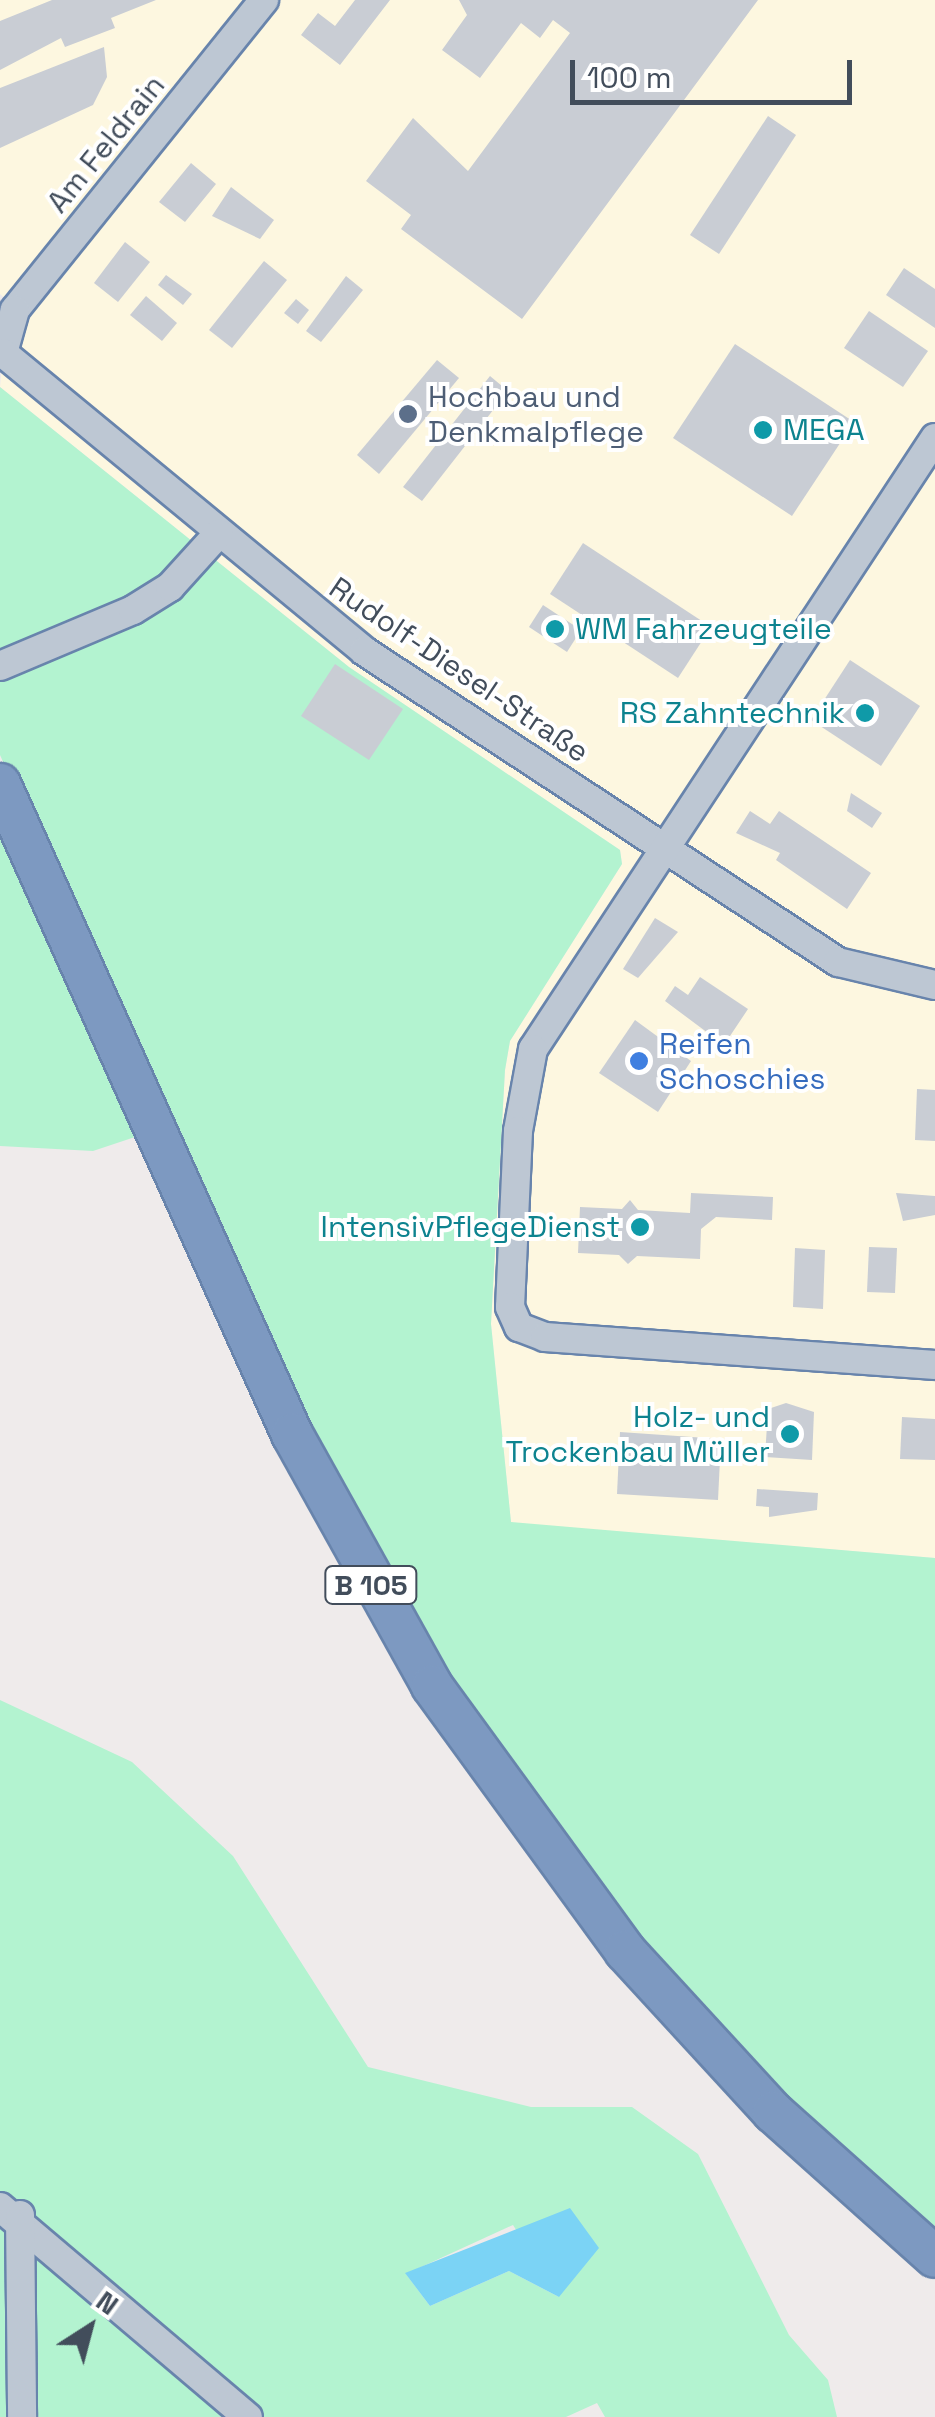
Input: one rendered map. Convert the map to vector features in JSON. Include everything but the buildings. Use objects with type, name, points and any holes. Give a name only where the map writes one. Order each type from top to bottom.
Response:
[{"type":"highway","name":"B 105","points":[[0,784],[292,1434],[432,1686],[625,1951],[773,2112],[935,2257]]},
{"type":"street","name":"Am Feldrain","points":[[3,332],[264,0]]},
{"type":"street","name":"Rudolf-Diesel-Straße","points":[[3,332],[13,367],[364,651],[838,962],[935,985]]},
{"type":"street","points":[[935,438],[533,1048],[515,1190],[510,1307],[519,1327],[545,1338],[935,1365]]},
{"type":"street","points":[[0,666],[133,610],[170,586],[218,534]]},
{"type":"street","points":[[10,2211],[11,2345],[22,2417]]},
{"type":"street","points":[[10,2211],[248,2417]]},
{"type":"shaded area","points":[[0,0],[935,0],[935,1558],[511,1523],[491,1324],[505,1070],[510,1041],[622,864],[620,850],[349,667],[0,387],[8,301],[0,294]]},
{"type":"green space","points":[[0,387],[349,667],[620,850],[622,864],[510,1041],[505,1070],[491,1324],[511,1522],[935,1558],[935,2241],[854,2172],[640,1949],[464,1715],[320,1465],[0,755]]},
{"type":"green space","points":[[0,808],[147,1133],[93,1151],[0,1146]]},
{"type":"green space","points":[[0,1700],[132,1762],[233,1856],[368,2067],[531,2107],[632,2107],[698,2154],[789,2335],[828,2380],[837,2417],[605,2417],[597,2403],[566,2417],[0,2417]],"holes":[[[513,2225],[559,2297],[509,2271],[430,2306],[406,2274]]]},
{"type":"water","points":[[570,2208],[599,2248],[559,2297],[509,2271],[430,2306],[405,2273]]},
{"type":"place","name":"Hochbau und Denkmalpflege","points":[[408,414]]},
{"type":"place","name":"MEGA","points":[[763,430]]},
{"type":"place","name":"WM Fahrzeugteile","points":[[555,629]]},
{"type":"place","name":"RS Zahntechnik","points":[[865,713]]},
{"type":"place","name":"Reifen Schoschies","points":[[639,1061]]},
{"type":"place","name":"IntensivPflegeDienst","points":[[640,1227]]},
{"type":"place","name":"Holz- und Trockenbau Müller","points":[[790,1434]]}]
